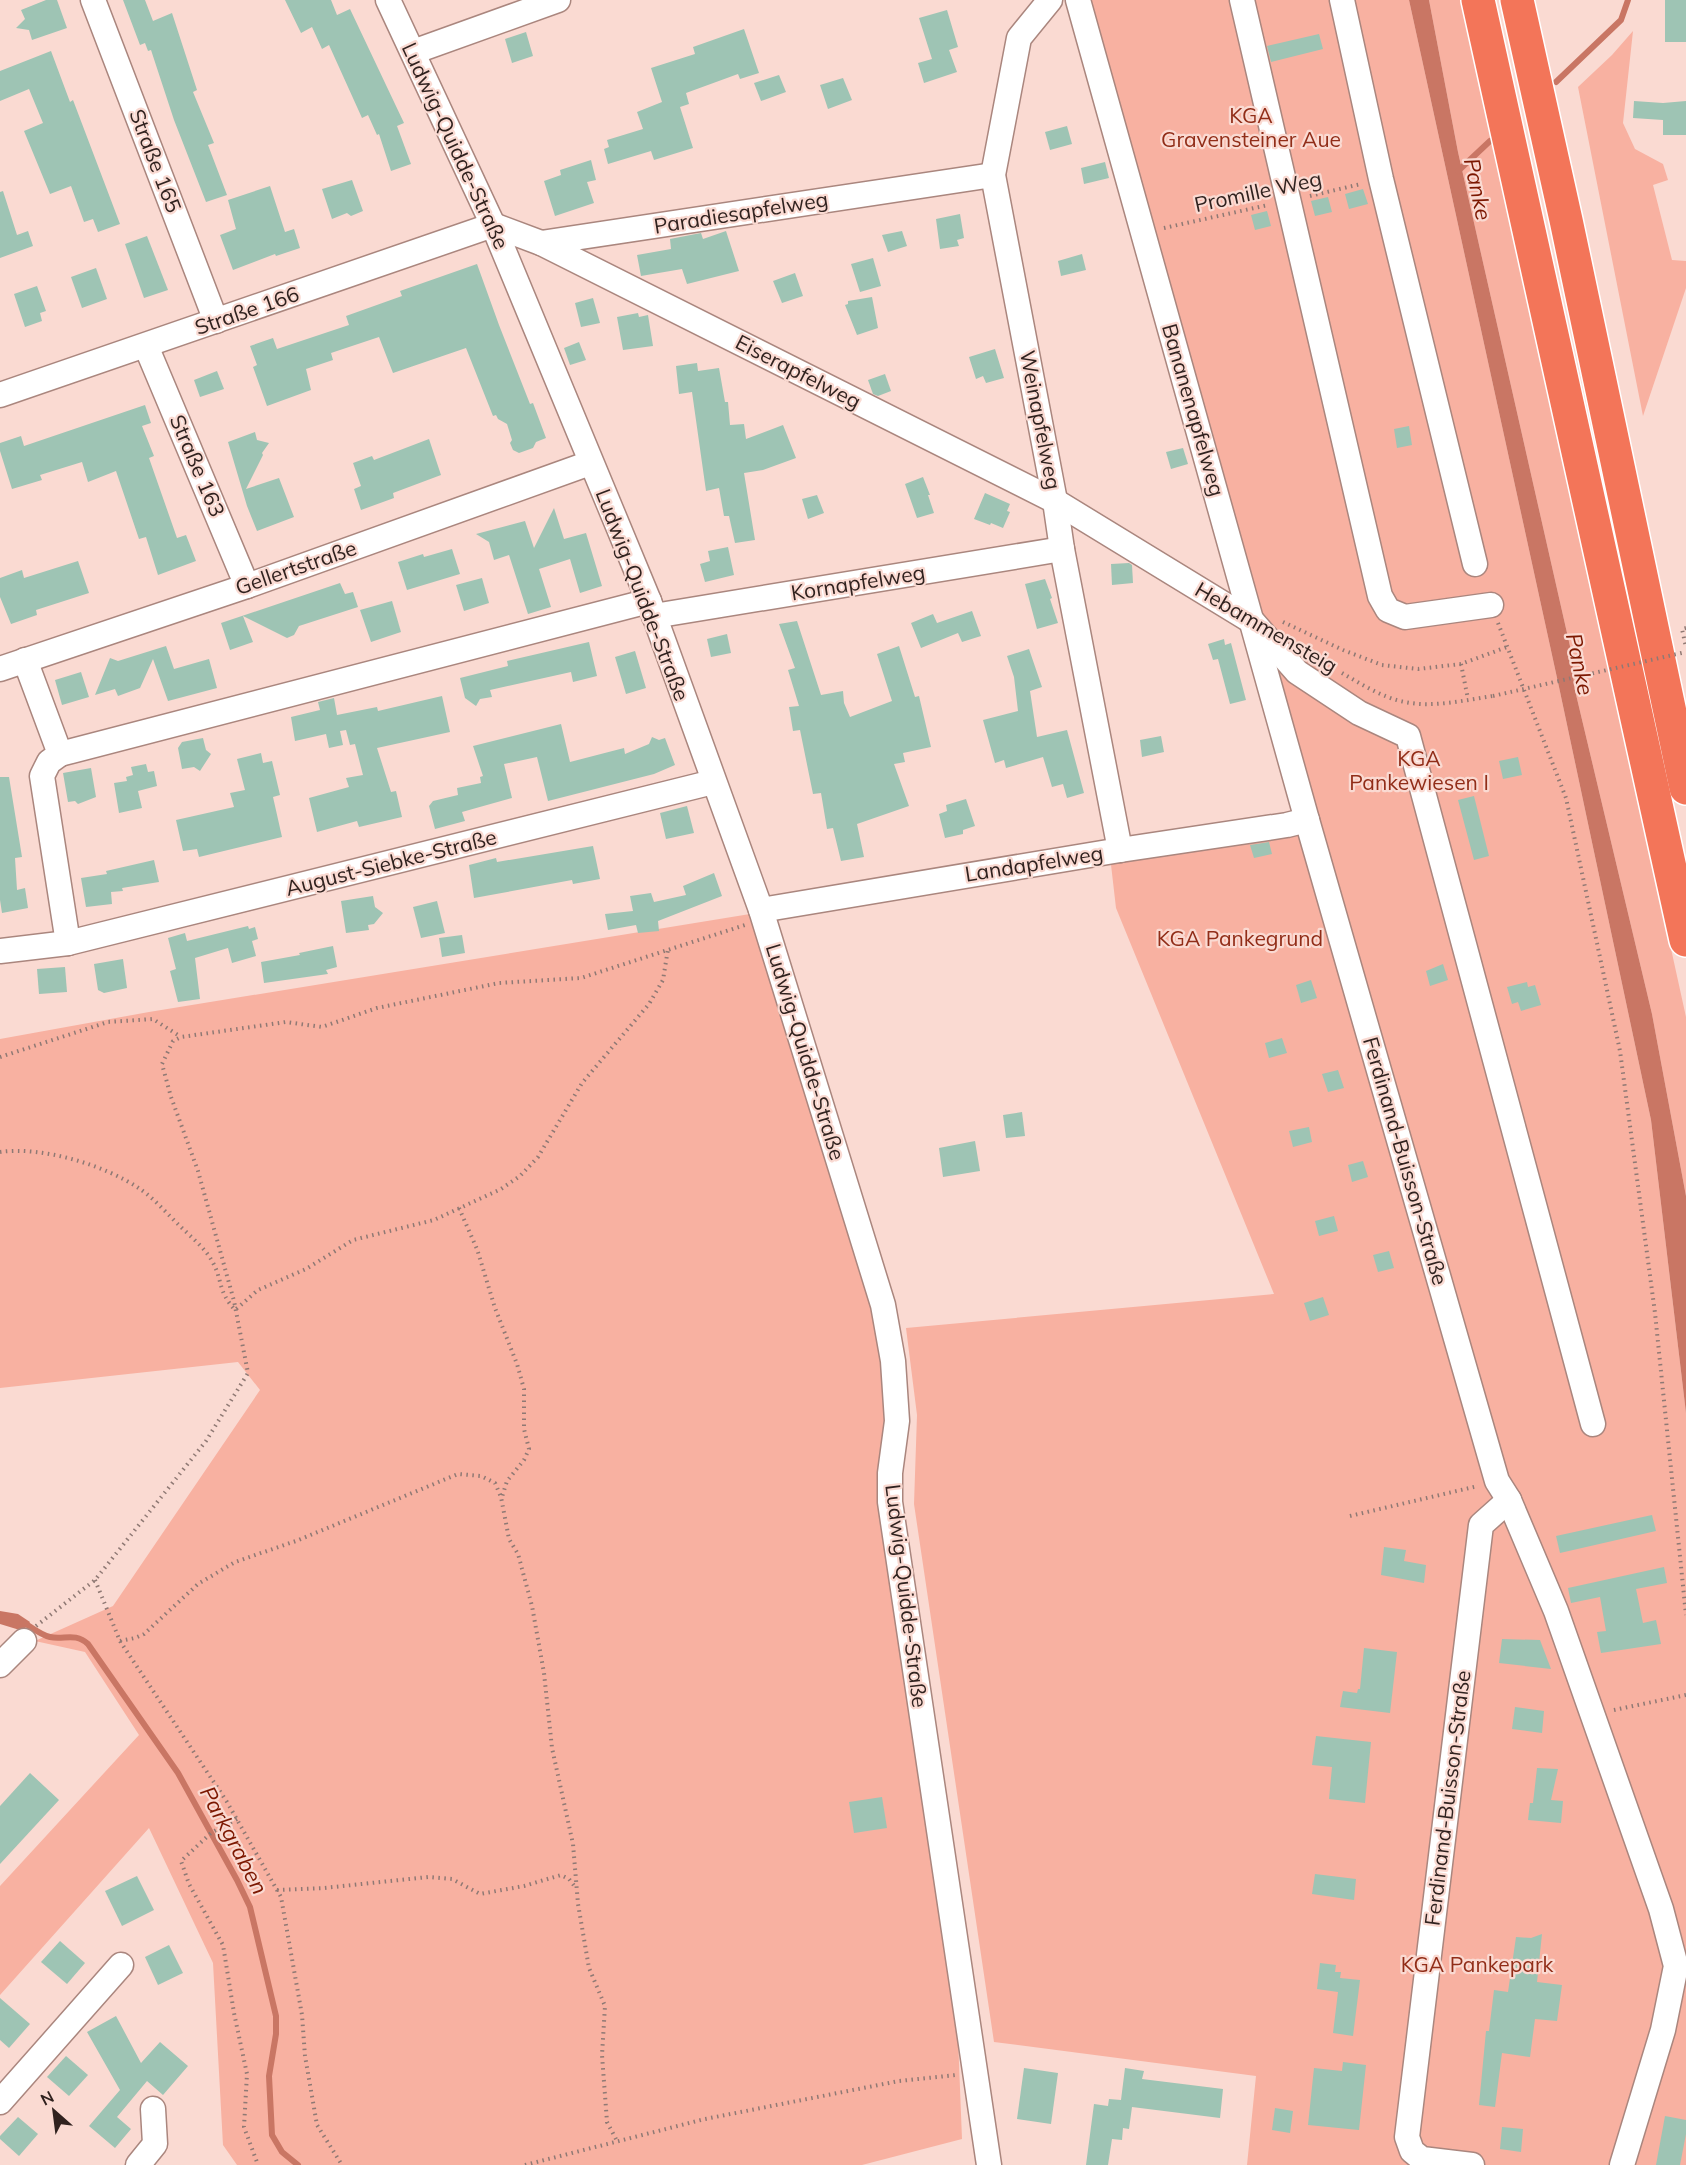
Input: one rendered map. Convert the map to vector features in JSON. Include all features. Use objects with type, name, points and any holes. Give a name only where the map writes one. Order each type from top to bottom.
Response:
[{"type":"highway","points":[[1478,0],[1686,940]]},
{"type":"highway","points":[[1517,0],[1686,788]]},
{"type":"street","name":"Straße 165","points":[[93,0],[216,321]]},
{"type":"street","name":"Ludwig-Quidde-Straße","points":[[388,0],[493,225],[652,608],[762,915],[883,1305],[893,1360],[897,1421],[890,1473],[890,1502],[989,2165]]},
{"type":"street","points":[[413,52],[558,0]]},
{"type":"street","name":"Weinapfelweg","points":[[1050,0],[1019,38],[993,175],[1120,850]]},
{"type":"street","name":"Bananenapfelweg","points":[[1078,0],[1307,820]]},
{"type":"street","points":[[1242,0],[1380,596],[1388,610],[1405,617],[1491,605]]},
{"type":"street","points":[[1342,0],[1381,179],[1475,564]]},
{"type":"street","name":"Paradiesapfelweg","points":[[493,225],[541,243],[993,175]]},
{"type":"street","name":"Straße 166","points":[[0,395],[493,225]]},
{"type":"street","name":"Eiserapfelweg","points":[[541,243],[1055,501]]},
{"type":"street","name":"Straße 163","points":[[146,346],[247,586]]},
{"type":"street","name":"Gellertstraße","points":[[0,669],[247,586],[590,463]]},
{"type":"street","name":"Hebammensteig","points":[[1055,501],[1253,622]]},
{"type":"street","name":"Kornapfelweg","points":[[652,608],[1062,549]]},
{"type":"street","points":[[68,943],[42,776],[49,762],[60,754],[652,608]]},
{"type":"street","points":[[1253,622],[1297,672],[1359,713],[1408,736],[1593,1424]]},
{"type":"street","points":[[25,660],[60,754]]},
{"type":"street","name":"August-Siebke-Straße","points":[[0,951],[68,943],[713,782]]},
{"type":"street","name":"Landapfelweg","points":[[762,915],[1120,850],[1276,827],[1307,820]]},
{"type":"street","name":"Ferdinand-Buisson-Straße","points":[[1307,820],[1503,1491],[1556,1611],[1661,1909],[1676,1966],[1663,2030],[1622,2165]]},
{"type":"street","name":"Ferdinand-Buisson-Straße","points":[[1472,2165],[1422,2159],[1412,2151],[1407,2137],[1481,1525],[1503,1491]]},
{"type":"street","points":[[0,1665],[24,1641]]},
{"type":"street","points":[[0,2102],[121,1965]]},
{"type":"street","points":[[138,2165],[155,2144],[153,2109]]},
{"type":"path","name":"Promille Weg","points":[[1142,232],[1381,179]]},
{"type":"path","points":[[1491,605],[1566,798],[1620,1051],[1655,1312],[1686,1615]]},
{"type":"path","points":[[1253,622],[1278,620],[1382,665],[1418,669],[1461,664],[1507,647]]},
{"type":"path","points":[[1686,628],[1682,629],[1686,647]]},
{"type":"path","name":"Hebammensteig","points":[[1338,671],[1368,687],[1405,702],[1437,704],[1492,696],[1686,652]]},
{"type":"path","points":[[1461,664],[1468,699]]},
{"type":"path","points":[[40,1622],[95,1580],[206,1441],[248,1372],[235,1310],[198,1171],[171,1097],[162,1064],[173,1041],[182,1037],[286,1022],[322,1027],[377,1008],[499,983],[581,978],[762,915]]},
{"type":"path","points":[[235,1310],[258,1290],[306,1269],[353,1240],[419,1224],[501,1189],[520,1176],[537,1157],[582,1083],[649,1004],[663,980],[668,949]]},
{"type":"path","points":[[0,1057],[108,1022],[153,1019],[182,1037]]},
{"type":"path","points":[[0,1152],[13,1150],[54,1155],[101,1168],[141,1189],[212,1260],[224,1298],[235,1310]]},
{"type":"path","points":[[459,1208],[477,1249],[524,1389],[524,1429],[529,1449],[524,1460],[507,1481],[501,1497]]},
{"type":"path","points":[[120,1641],[144,1634],[198,1584],[235,1562],[296,1540],[458,1474],[481,1476],[495,1483],[501,1497],[509,1539],[518,1554],[532,1606],[544,1673],[552,1748],[573,1844],[589,1968],[605,2006],[602,2055],[607,2122],[617,2141]]},
{"type":"path","points":[[1350,1516],[1503,1491]]},
{"type":"path","points":[[95,1580],[120,1641],[237,1819],[281,1897],[302,2015],[305,2056],[317,2125],[342,2165]]},
{"type":"path","points":[[1592,1714],[1686,1695]]},
{"type":"path","points":[[237,1819],[211,1833],[181,1861],[189,1884],[223,1945],[247,2074],[244,2127],[258,2165]]},
{"type":"path","points":[[277,1890],[324,1888],[428,1877],[452,1879],[480,1893],[487,1893],[524,1887],[561,1875],[570,1879],[577,1888]]},
{"type":"path","points":[[525,2165],[705,2119],[899,2081],[975,2073]]},
{"type":"green space","points":[[1081,0],[1409,0],[1651,1120],[1686,1413],[1686,2165],[1247,2165],[1256,2076],[994,2042],[914,1504],[917,1415],[906,1328],[1274,1294],[1116,908],[1110,856],[1136,861],[1136,856],[1286,826],[1305,837],[1257,607]]},
{"type":"green space","points":[[1429,0],[1463,0],[1686,1017],[1686,1196],[1652,1014],[1574,686],[1572,655],[1458,152]]},
{"type":"green space","points":[[1633,31],[1623,123],[1635,149],[1663,164],[1668,180],[1653,185],[1672,260],[1686,261],[1686,288],[1643,416],[1578,87],[1612,55]]},
{"type":"green space","points":[[750,914],[877,1305],[885,1411],[880,1501],[958,2038],[962,2139],[862,2165],[237,2165],[223,2145],[213,1963],[149,1828],[0,1995],[0,1886],[139,1735],[85,1652],[35,1641],[113,1606],[260,1390],[238,1362],[0,1388],[0,1039],[149,1012]]},
{"type":"shaded area","points":[[1409,0],[1429,0],[1458,152],[1572,655],[1574,686],[1652,1014],[1686,1196],[1686,1413],[1651,1120]]},
{"type":"shaded area","points":[[0,1611],[18,1614],[30,1622],[23,1631],[0,1624]]},
{"type":"building","points":[[46,0],[57,0],[67,28],[32,40],[29,30],[16,28],[25,19],[21,10]]},
{"type":"building","points":[[123,0],[145,0],[153,21],[172,13],[197,90],[193,92],[214,143],[208,145],[227,195],[206,202],[174,120],[151,50],[148,51],[145,43],[140,45]]},
{"type":"building","points":[[285,0],[331,0],[337,15],[350,9],[404,123],[397,126],[411,164],[391,171],[379,134],[377,135],[368,115],[362,118],[329,45],[322,49],[312,27],[301,33]]},
{"type":"building","points":[[1665,0],[1686,0],[1686,42],[1665,42]]},
{"type":"building","points":[[947,10],[958,47],[949,50],[957,72],[924,83],[918,63],[932,59],[919,18]]},
{"type":"building","points":[[744,29],[759,73],[740,79],[738,74],[686,93],[689,104],[680,107],[693,148],[654,160],[651,151],[608,164],[604,149],[609,147],[607,140],[643,129],[637,112],[662,102],[651,68],[695,54],[693,47]]},
{"type":"building","points":[[526,32],[533,56],[512,63],[505,39]]},
{"type":"building","points":[[1319,34],[1323,49],[1271,62],[1267,46]]},
{"type":"building","points":[[51,51],[70,102],[73,100],[120,224],[98,232],[93,219],[84,222],[71,186],[50,194],[24,131],[43,123],[29,89],[0,101],[0,71]]},
{"type":"building","points":[[779,75],[786,92],[761,101],[754,83]]},
{"type":"building","points":[[843,78],[852,100],[828,109],[820,85]]},
{"type":"building","points":[[1634,101],[1663,103],[1686,101],[1686,135],[1663,135],[1663,120],[1633,118]]},
{"type":"building","points":[[1067,126],[1072,144],[1050,150],[1045,132]]},
{"type":"building","points":[[591,160],[596,180],[587,182],[594,203],[555,216],[544,181],[561,175],[560,170]]},
{"type":"building","points":[[1105,162],[1109,178],[1084,184],[1081,168]]},
{"type":"building","points":[[352,180],[363,211],[351,216],[347,213],[332,219],[322,189]]},
{"type":"building","points":[[270,186],[285,232],[294,229],[300,248],[276,256],[275,254],[233,270],[220,235],[236,229],[228,200]]},
{"type":"building","points":[[1363,189],[1368,204],[1349,209],[1345,194]]},
{"type":"building","points":[[3,191],[17,235],[28,231],[33,246],[0,258],[0,192]]},
{"type":"building","points":[[1328,197],[1332,212],[1315,216],[1311,201]]},
{"type":"building","points":[[1267,211],[1271,226],[1255,230],[1251,215]]},
{"type":"building","points":[[960,214],[964,238],[957,240],[959,246],[940,249],[936,219]]},
{"type":"building","points":[[726,231],[739,271],[687,284],[682,269],[641,276],[637,255],[671,249],[670,239],[701,233],[703,239]]},
{"type":"building","points":[[902,231],[907,246],[888,252],[882,235]]},
{"type":"building","points":[[147,236],[168,290],[144,298],[125,244]]},
{"type":"building","points":[[1082,254],[1086,270],[1061,276],[1058,261]]},
{"type":"building","points":[[873,258],[881,286],[860,292],[851,264]]},
{"type":"building","points":[[477,264],[530,404],[533,403],[546,438],[536,442],[533,448],[519,453],[513,450],[507,424],[498,419],[496,415],[493,416],[466,348],[393,373],[379,337],[331,353],[333,360],[306,369],[311,390],[267,406],[253,367],[257,365],[250,346],[273,338],[277,349],[349,325],[346,316],[402,296],[400,291]]},
{"type":"building","points":[[96,268],[107,299],[82,308],[71,277]]},
{"type":"building","points":[[795,273],[803,296],[782,303],[773,281]]},
{"type":"building","points":[[37,286],[46,311],[40,313],[42,321],[25,327],[14,294]]},
{"type":"building","points":[[872,297],[878,328],[857,335],[845,305],[848,301]]},
{"type":"building","points":[[593,298],[600,323],[581,327],[575,303]]},
{"type":"building","points":[[638,313],[639,317],[648,315],[653,346],[623,350],[617,317]]},
{"type":"building","points":[[579,342],[586,360],[570,365],[564,348]]},
{"type":"building","points":[[995,349],[1004,378],[986,383],[983,376],[976,379],[969,357]]},
{"type":"building","points":[[697,363],[698,371],[719,368],[725,402],[728,402],[730,425],[744,424],[746,439],[783,425],[796,458],[763,470],[744,473],[755,540],[735,543],[729,516],[724,516],[719,488],[706,491],[692,392],[679,394],[676,366]]},
{"type":"building","points":[[217,371],[224,389],[200,397],[194,380]]},
{"type":"building","points":[[885,374],[891,391],[878,396],[873,394],[868,380]]},
{"type":"building","points":[[145,405],[151,423],[142,426],[154,456],[149,458],[177,538],[186,535],[196,561],[158,575],[146,537],[139,539],[116,471],[88,482],[82,462],[40,475],[42,480],[12,489],[0,451],[0,443],[21,436],[24,446]]},
{"type":"building","points":[[1409,426],[1412,445],[1397,448],[1394,429]]},
{"type":"building","points":[[255,432],[257,440],[269,443],[246,489],[279,478],[294,517],[257,531],[228,442]]},
{"type":"building","points":[[429,439],[441,475],[393,493],[394,498],[361,510],[354,489],[361,486],[353,463],[372,456],[374,460]]},
{"type":"building","points":[[1183,448],[1188,464],[1171,469],[1166,452]]},
{"type":"building","points":[[923,477],[934,513],[917,518],[905,484]]},
{"type":"building","points":[[985,493],[1010,504],[1007,511],[1010,512],[1003,528],[974,519]]},
{"type":"building","points":[[817,495],[824,513],[808,519],[802,499]]},
{"type":"building","points":[[554,508],[564,539],[586,533],[602,586],[580,593],[570,559],[539,569],[551,607],[528,614],[509,555],[494,560],[489,542],[476,534],[525,521],[534,548]]},
{"type":"building","points":[[728,547],[734,575],[705,582],[700,564],[710,561],[708,551]]},
{"type":"building","points":[[452,549],[460,574],[407,590],[398,562],[423,554],[424,557]]},
{"type":"building","points":[[78,561],[89,593],[36,610],[37,615],[11,624],[0,597],[0,578],[22,570],[24,578]]},
{"type":"building","points":[[1129,563],[1132,565],[1133,583],[1112,585],[1111,564]]},
{"type":"building","points":[[482,578],[489,603],[464,611],[456,585]]},
{"type":"building","points":[[1045,579],[1058,623],[1037,629],[1025,584]]},
{"type":"building","points":[[340,583],[345,594],[353,592],[358,607],[299,626],[294,635],[287,638],[243,616],[253,642],[230,650],[221,623]]},
{"type":"building","points":[[392,601],[401,632],[371,642],[360,610]]},
{"type":"building","points":[[972,611],[981,636],[962,642],[958,633],[921,648],[911,623],[933,614],[937,623]]},
{"type":"building","points":[[797,621],[821,695],[843,691],[844,703],[850,717],[892,701],[877,654],[899,646],[915,697],[919,696],[931,747],[903,753],[905,762],[894,764],[909,806],[857,824],[864,857],[841,861],[833,828],[827,829],[821,793],[813,794],[800,730],[793,731],[789,707],[799,706],[788,670],[795,668],[779,624]]},
{"type":"building","points":[[727,634],[731,653],[711,657],[707,639]]},
{"type":"building","points":[[1224,639],[1225,645],[1231,643],[1246,700],[1230,704],[1218,659],[1213,660],[1208,644]]},
{"type":"building","points":[[589,642],[597,676],[573,682],[571,672],[490,690],[492,697],[480,699],[476,706],[465,698],[460,678],[508,666],[507,661]]},
{"type":"building","points":[[166,646],[174,669],[209,659],[217,688],[168,701],[153,659],[140,688],[118,696],[115,689],[95,695],[110,658],[118,661]]},
{"type":"building","points":[[1029,649],[1042,687],[1030,691],[1037,737],[1067,730],[1084,793],[1067,798],[1063,784],[1052,787],[1043,757],[1006,768],[1004,760],[995,763],[983,720],[1018,711],[1014,677],[1007,656]]},
{"type":"building","points":[[635,651],[646,688],[626,694],[615,657]]},
{"type":"building","points":[[81,672],[89,697],[62,705],[55,680]]},
{"type":"building","points":[[442,696],[450,732],[377,748],[391,792],[396,791],[402,817],[359,827],[357,821],[317,832],[309,798],[349,787],[346,778],[363,775],[355,744],[350,745],[346,730],[340,731],[343,745],[329,748],[326,734],[295,741],[291,717],[320,710],[318,702],[334,698],[337,715],[377,707],[378,711]]},
{"type":"building","points":[[561,724],[570,762],[624,748],[625,754],[649,744],[652,737],[659,740],[665,738],[675,765],[654,774],[548,801],[537,757],[504,764],[512,798],[462,812],[465,821],[435,829],[429,806],[433,801],[458,795],[457,788],[481,783],[480,777],[483,776],[473,746]]},
{"type":"building","points":[[1161,736],[1164,752],[1142,757],[1140,740]]},
{"type":"building","points":[[203,738],[206,750],[211,754],[200,771],[194,767],[182,769],[178,748],[182,742]]},
{"type":"building","points":[[261,753],[263,763],[272,761],[280,795],[273,797],[282,837],[199,857],[197,849],[183,851],[176,820],[234,807],[230,793],[245,790],[237,759]]},
{"type":"building","points":[[1518,757],[1522,775],[1503,779],[1499,761]]},
{"type":"building","points":[[146,764],[148,772],[154,771],[157,786],[138,791],[142,808],[119,813],[114,783],[127,781],[126,777],[133,775],[131,767]]},
{"type":"building","points":[[91,768],[96,797],[78,804],[75,801],[68,802],[63,773]]},
{"type":"building","points":[[0,777],[9,777],[22,857],[15,858],[17,890],[25,888],[28,908],[2,913],[0,900]]},
{"type":"building","points":[[1474,796],[1489,856],[1474,860],[1458,800]]},
{"type":"building","points":[[966,799],[975,826],[963,830],[963,834],[945,838],[939,814],[947,811],[946,805]]},
{"type":"building","points":[[687,806],[694,833],[666,839],[660,813]]},
{"type":"building","points":[[1269,842],[1272,854],[1254,858],[1250,845]]},
{"type":"building","points":[[593,846],[600,879],[573,884],[572,880],[474,898],[469,865],[496,858],[497,862]]},
{"type":"building","points":[[154,860],[159,882],[122,888],[123,891],[111,892],[112,904],[86,907],[81,878],[107,874],[106,871]]},
{"type":"building","points":[[714,873],[722,896],[658,921],[659,931],[638,933],[636,925],[608,930],[605,914],[633,911],[630,896],[651,893],[654,902],[686,895],[683,886]]},
{"type":"building","points":[[373,896],[375,907],[383,913],[374,924],[368,925],[369,930],[346,933],[341,901]]},
{"type":"building","points":[[437,901],[445,933],[421,938],[413,907]]},
{"type":"building","points":[[248,926],[249,929],[255,927],[258,939],[252,941],[256,956],[232,963],[228,948],[195,958],[200,999],[178,1002],[170,971],[176,969],[168,938],[185,933],[187,941]]},
{"type":"building","points":[[462,935],[465,953],[442,957],[439,938]]},
{"type":"building","points":[[333,946],[337,967],[326,970],[328,974],[264,983],[261,962]]},
{"type":"building","points":[[123,959],[127,988],[104,993],[98,990],[94,964]]},
{"type":"building","points":[[1443,964],[1448,980],[1430,986],[1426,971]]},
{"type":"building","points":[[65,967],[67,992],[39,994],[37,969]]},
{"type":"building","points":[[1311,980],[1317,998],[1301,1003],[1296,985]]},
{"type":"building","points":[[1527,982],[1528,987],[1535,985],[1541,1005],[1521,1011],[1518,1002],[1512,1004],[1507,987]]},
{"type":"building","points":[[1282,1038],[1287,1053],[1269,1058],[1265,1043]]},
{"type":"building","points":[[1338,1070],[1344,1088],[1328,1092],[1322,1074]]},
{"type":"building","points":[[1022,1112],[1025,1136],[1006,1138],[1003,1115]]},
{"type":"building","points":[[1309,1127],[1312,1142],[1293,1147],[1289,1131]]},
{"type":"building","points":[[975,1141],[980,1171],[943,1177],[939,1148]]},
{"type":"building","points":[[1363,1161],[1368,1177],[1352,1182],[1348,1165]]},
{"type":"building","points":[[1334,1216],[1338,1231],[1319,1236],[1315,1221]]},
{"type":"building","points":[[1389,1251],[1394,1268],[1378,1272],[1373,1255]]},
{"type":"building","points":[[1323,1297],[1329,1315],[1310,1321],[1304,1303]]},
{"type":"building","points":[[1652,1515],[1656,1531],[1560,1553],[1556,1536]]},
{"type":"building","points":[[1384,1547],[1406,1550],[1404,1561],[1426,1565],[1424,1583],[1381,1575]]},
{"type":"building","points":[[1664,1567],[1667,1583],[1636,1589],[1643,1623],[1656,1620],[1661,1644],[1601,1653],[1597,1632],[1606,1631],[1600,1597],[1571,1603],[1568,1588]]},
{"type":"building","points":[[1502,1639],[1540,1640],[1551,1669],[1499,1663]]},
{"type":"building","points":[[1364,1648],[1397,1652],[1390,1713],[1340,1707],[1343,1691],[1357,1693],[1360,1689]]},
{"type":"building","points":[[1515,1707],[1544,1711],[1542,1733],[1512,1729]]},
{"type":"building","points":[[1316,1736],[1371,1742],[1365,1803],[1329,1799],[1332,1767],[1312,1765]]},
{"type":"building","points":[[1537,1768],[1558,1769],[1551,1800],[1563,1801],[1561,1823],[1528,1820],[1530,1803],[1533,1803]]},
{"type":"building","points":[[30,1773],[59,1800],[0,1864],[0,1806]]},
{"type":"building","points":[[882,1797],[887,1828],[854,1833],[849,1802]]},
{"type":"building","points":[[1315,1874],[1356,1879],[1354,1900],[1312,1894]]},
{"type":"building","points":[[137,1876],[154,1910],[122,1926],[105,1891]]},
{"type":"building","points":[[1542,1934],[1537,1982],[1562,1985],[1557,2021],[1535,2019],[1530,2057],[1502,2053],[1495,2107],[1479,2105],[1486,2031],[1489,2031],[1494,1990],[1508,1992],[1516,1937],[1531,1938]]},
{"type":"building","points":[[60,1941],[85,1963],[67,1984],[41,1962]]},
{"type":"building","points":[[169,1945],[183,1973],[158,1985],[145,1957]]},
{"type":"building","points":[[1320,1963],[1336,1965],[1335,1972],[1341,1972],[1340,1978],[1360,1980],[1353,2036],[1333,2033],[1338,1992],[1317,1989]]},
{"type":"building","points":[[0,1998],[30,2024],[9,2048],[0,2040]]},
{"type":"building","points":[[116,2016],[141,2063],[160,2042],[188,2066],[163,2095],[147,2081],[117,2117],[131,2129],[115,2148],[89,2126],[120,2090],[87,2032]]},
{"type":"building","points":[[66,2056],[88,2075],[69,2096],[47,2077]]},
{"type":"building","points":[[1343,2062],[1366,2065],[1359,2130],[1308,2125],[1314,2068],[1342,2071]]},
{"type":"building","points":[[1024,2068],[1058,2073],[1051,2124],[1017,2119]]},
{"type":"building","points":[[1125,2068],[1144,2071],[1142,2079],[1223,2089],[1220,2118],[1132,2107],[1129,2129],[1123,2128],[1122,2140],[1112,2139],[1108,2165],[1086,2165],[1094,2104],[1108,2106],[1109,2099],[1121,2100]]},
{"type":"building","points":[[1275,2108],[1293,2111],[1290,2133],[1272,2130]]},
{"type":"building","points":[[1665,2116],[1686,2120],[1686,2134],[1680,2165],[1656,2165]]},
{"type":"building","points":[[18,2117],[38,2134],[19,2156],[0,2139],[0,2136]]},
{"type":"building","points":[[1502,2127],[1523,2129],[1521,2152],[1500,2149]]},
{"type":"waterway","points":[[1556,82],[1621,20],[1628,0]]},
{"type":"waterway","name":"Panke","points":[[1458,171],[1490,141]]},
{"type":"waterway","name":"Parkgraben","points":[[23,1622],[47,1636],[74,1637],[88,1644],[178,1773],[237,1880],[250,1907],[276,2016],[276,2034],[269,2076],[272,2135],[282,2152],[298,2165]]},
{"type":"park label","name":"KGA Gravensteiner Aue","points":[[1251,128]]},
{"type":"park label","name":"KGA Pankewiesen I","points":[[1419,771]]},
{"type":"park label","name":"KGA Pankegrund","points":[[1240,939]]},
{"type":"park label","name":"KGA Pankepark","points":[[1477,1965]]}]
